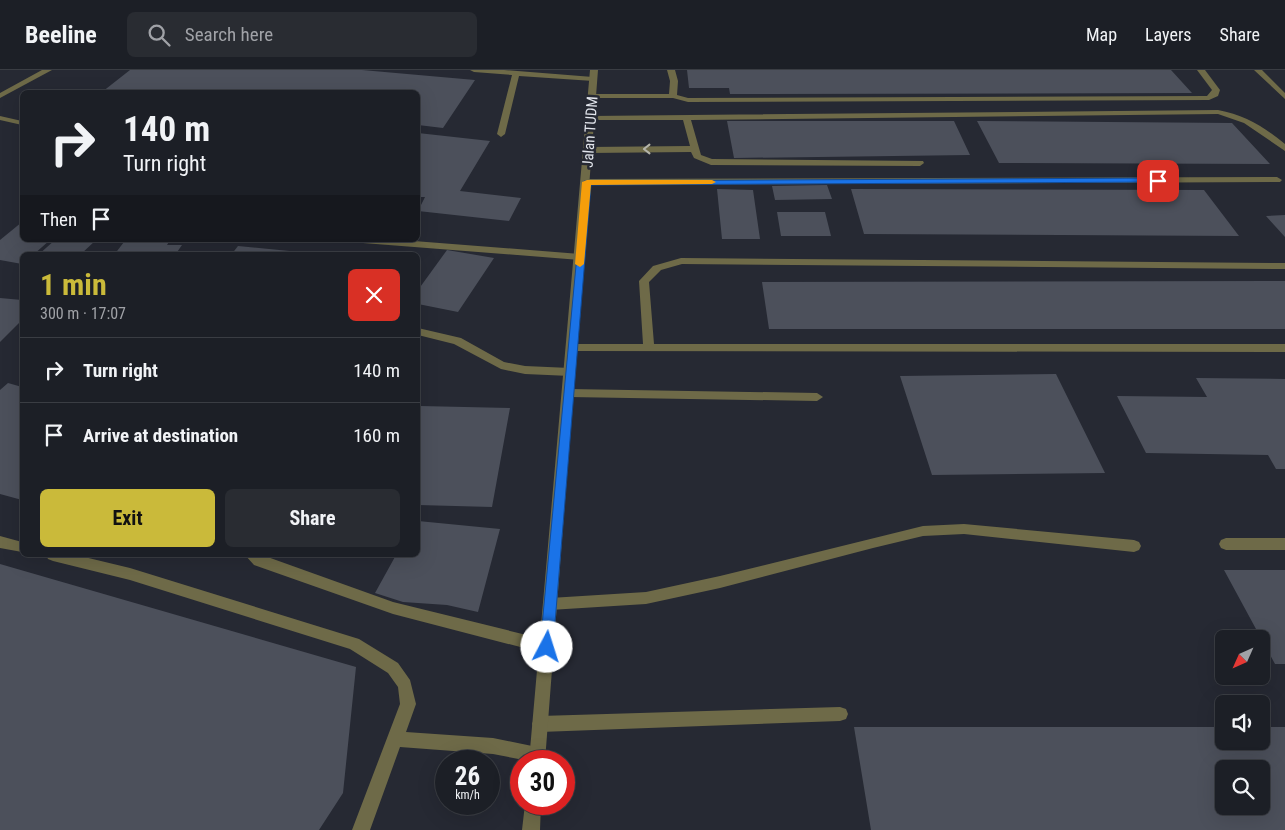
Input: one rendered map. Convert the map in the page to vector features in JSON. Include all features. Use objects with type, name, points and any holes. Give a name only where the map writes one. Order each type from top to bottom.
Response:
[{"type":"street","points":[[0,96],[48,70]]},
{"type":"street","points":[[474,70],[593,79]]},
{"type":"street","name":"Jalan TUDM","points":[[538,750],[587,182],[594,70]]},
{"type":"street","points":[[671,70],[674,81],[673,96]]},
{"type":"street","points":[[592,96],[673,96],[688,100],[1209,98],[1215,94],[1216,90],[1201,70]]},
{"type":"street","points":[[1258,70],[1285,97]]},
{"type":"street","points":[[501,134],[516,73]]},
{"type":"street","points":[[590,118],[1218,112],[1239,116],[1252,122],[1285,148]]},
{"type":"street","points":[[686,116],[697,156],[711,162],[920,163]]},
{"type":"street","points":[[0,118],[20,123]]},
{"type":"street","points":[[589,150],[696,149]]},
{"type":"street","points":[[587,182],[1276,180]]},
{"type":"street","points":[[390,242],[580,256]]},
{"type":"street","points":[[649,348],[644,282],[657,268],[680,261],[1285,266]]},
{"type":"street","points":[[420,332],[457,341],[501,365],[525,370],[570,372]]},
{"type":"street","points":[[573,348],[1285,348]]},
{"type":"street","points":[[569,393],[818,397]]},
{"type":"street","points":[[550,604],[646,598],[720,582],[873,542],[923,531],[964,530],[1134,546]]},
{"type":"street","points":[[0,542],[20,547]]},
{"type":"street","points":[[1226,544],[1285,544]]},
{"type":"street","points":[[61,557],[130,574],[354,644],[393,668],[405,685],[408,704],[361,830]]},
{"type":"street","points":[[254,557],[259,561],[393,608],[547,647]]},
{"type":"street","points":[[540,724],[840,714]]},
{"type":"street","points":[[396,739],[493,746],[510,751]]},
{"type":"street","points":[[531,830],[532,815]]},
{"type":"building","points":[[130,70],[362,70],[475,80],[443,128],[420,125],[420,90],[105,90]]},
{"type":"building","points":[[687,70],[1171,70],[1192,93],[730,94],[729,88],[689,88]]},
{"type":"building","points":[[727,121],[954,121],[970,155],[734,158]]},
{"type":"building","points":[[977,121],[1232,123],[1270,164],[999,163]]},
{"type":"building","points":[[420,133],[490,141],[460,191],[521,198],[509,221],[420,211],[425,197],[420,197]]},
{"type":"building","points":[[827,185],[832,199],[775,200],[772,186]]},
{"type":"building","points":[[717,189],[753,190],[760,239],[722,239]]},
{"type":"building","points":[[851,189],[1204,190],[1239,236],[864,234]]},
{"type":"building","points":[[777,212],[825,212],[831,236],[781,236]]},
{"type":"building","points":[[1285,215],[1285,237],[1266,216]]},
{"type":"building","points":[[20,224],[20,242],[48,242],[36,252],[20,252],[20,264],[0,260],[0,240]]},
{"type":"building","points":[[53,242],[94,242],[83,252],[41,252]]},
{"type":"building","points":[[124,242],[169,242],[167,245],[182,245],[177,252],[116,252]]},
{"type":"building","points":[[238,246],[300,252],[233,252]]},
{"type":"building","points":[[447,250],[494,258],[458,312],[420,304],[420,287]]},
{"type":"building","points":[[1285,281],[1285,329],[769,329],[762,282]]},
{"type":"building","points":[[0,298],[20,300],[20,322],[0,342]]},
{"type":"building","points":[[1056,374],[1105,473],[932,475],[900,376]]},
{"type":"building","points":[[1196,378],[1285,379],[1285,469],[1276,469],[1268,455],[1146,453],[1117,396],[1207,397]]},
{"type":"building","points":[[8,383],[20,386],[20,499],[0,494],[0,390]]},
{"type":"building","points":[[420,406],[510,408],[492,507],[420,505]]},
{"type":"building","points":[[420,521],[500,529],[478,612],[447,605],[403,602],[375,593],[395,557],[420,557]]},
{"type":"building","points":[[0,564],[356,667],[343,793],[319,830],[0,830]]},
{"type":"building","points":[[1224,570],[1285,570],[1285,664],[1275,664],[1270,655],[1270,630],[1257,630]]},
{"type":"building","points":[[854,727],[1215,727],[1215,750],[1270,750],[1270,727],[1285,727],[1285,830],[871,830]]},
{"type":"slow traffic","points":[[580,264],[587,182],[712,182]]},
{"type":"route","points":[[547,647],[587,182],[1158,181]]}]
